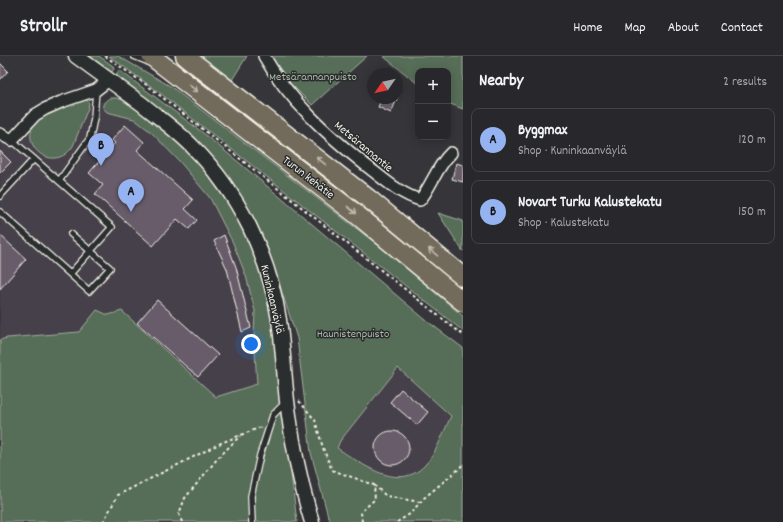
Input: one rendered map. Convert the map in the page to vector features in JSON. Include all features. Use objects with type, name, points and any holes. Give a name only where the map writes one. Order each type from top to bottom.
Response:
[{"type":"highway","name":"Turun kehätie","points":[[151,56],[356,214],[463,302]]},
{"type":"highway","name":"Turun kehätie","points":[[185,56],[369,199],[463,277]]},
{"type":"street","name":"Kuninkaanväylä","points":[[76,56],[193,146],[219,177],[245,217],[256,239],[269,272],[292,400],[299,473],[312,522]]},
{"type":"street","name":"Metsärannantie","points":[[264,56],[273,72],[300,106],[316,122],[359,160],[408,197],[420,200],[428,190],[440,166],[451,153]]},
{"type":"street","points":[[0,134],[12,140],[35,115],[44,109],[96,90],[109,80]]},
{"type":"lane","points":[[134,56],[171,70]]},
{"type":"lane","points":[[59,181],[90,138],[94,118],[96,90]]},
{"type":"lane","points":[[12,140],[112,227],[70,274]]},
{"type":"lane","points":[[0,196],[34,159]]},
{"type":"lane","points":[[0,212],[89,291],[110,268],[71,234]]},
{"type":"lane","points":[[252,522],[251,496],[260,455],[270,423],[273,415],[292,400]]},
{"type":"path","points":[[105,56],[154,91],[463,335]]},
{"type":"path","points":[[292,400],[316,420],[323,448],[332,470],[374,485],[386,496],[421,502]]},
{"type":"path","points":[[103,522],[118,495],[193,457],[270,423]]},
{"type":"path","points":[[182,522],[179,514],[185,498],[218,458],[242,435]]},
{"type":"path","points":[[396,522],[410,514],[463,464]]},
{"type":"path","points":[[362,522],[361,512],[375,499],[374,485]]},
{"type":"shaded area","points":[[110,100],[151,132],[180,162],[210,198],[233,244],[246,276],[255,311],[254,337],[257,384],[216,397],[122,311],[108,315],[97,310],[79,332],[7,338],[0,340],[0,144],[53,112]]},
{"type":"shaded area","points":[[398,368],[451,416],[435,451],[425,466],[411,476],[392,477],[369,469],[337,448],[340,441]]},
{"type":"green space","points":[[86,56],[99,56],[113,66],[114,69],[111,73]]},
{"type":"green space","points":[[109,56],[118,56],[170,86],[382,248],[463,316],[463,331],[160,93]]},
{"type":"green space","points":[[200,56],[247,56],[232,80]]},
{"type":"green space","name":"Metsärannanpuisto","points":[[263,56],[367,56],[312,105]]},
{"type":"green space","name":"Metsärannanpuisto","points":[[383,56],[463,56],[463,109],[451,104],[451,68],[415,68],[415,82],[403,72],[403,68],[398,68]]},
{"type":"green space","name":"Haunistenpuisto","points":[[119,70],[198,129],[427,321],[463,348],[463,522],[331,522],[328,516],[311,453],[297,338],[266,244],[228,179],[115,77]],"holes":[[[398,368],[451,416],[433,454],[425,465],[415,473],[404,476],[392,476],[381,473],[369,468],[337,448],[340,441]]]},
{"type":"green space","points":[[110,98],[123,100],[150,118],[192,153],[235,213],[251,242],[263,278],[271,313],[297,522],[0,522],[0,340],[7,338],[79,332],[97,310],[108,315],[122,311],[216,397],[257,384],[254,337],[255,311],[246,276],[233,243],[210,198],[180,162],[151,132],[134,119],[107,112],[103,108],[104,103]]},
{"type":"green space","points":[[87,100],[89,103],[88,108],[73,146],[65,154],[57,158],[40,154],[34,148],[31,140],[31,130],[36,121],[46,113],[53,110]]},
{"type":"green space","points":[[438,213],[463,221],[463,251],[462,250]]},
{"type":"building","points":[[0,63],[8,71],[0,80]]},
{"type":"building","points":[[379,104],[395,104],[391,113],[378,107]]},
{"type":"building","points":[[125,125],[144,142],[137,150],[193,200],[185,209],[197,220],[189,229],[177,219],[153,246],[95,194],[103,185],[89,173],[115,143],[112,140]]},
{"type":"building","points":[[0,151],[11,162],[0,173]]},
{"type":"building","points":[[456,163],[463,165],[463,182],[452,179]]},
{"type":"building","points":[[0,235],[26,259],[0,289]]},
{"type":"building","points":[[224,235],[236,267],[251,328],[242,332],[227,269],[214,241]]},
{"type":"building","points":[[157,300],[218,355],[198,377],[137,323]]},
{"type":"building","points":[[401,389],[428,412],[417,425],[390,402]]},
{"type":"building","points":[[389,431],[395,431],[399,432],[406,438],[409,448],[408,455],[402,462],[395,465],[389,465],[385,464],[378,458],[375,451],[375,445],[376,441],[382,434]]},
{"type":"place","name":"Novart Turku Kalustekatu","points":[[101,166]]},
{"type":"place","name":"Byggmax","points":[[131,212]]}]
